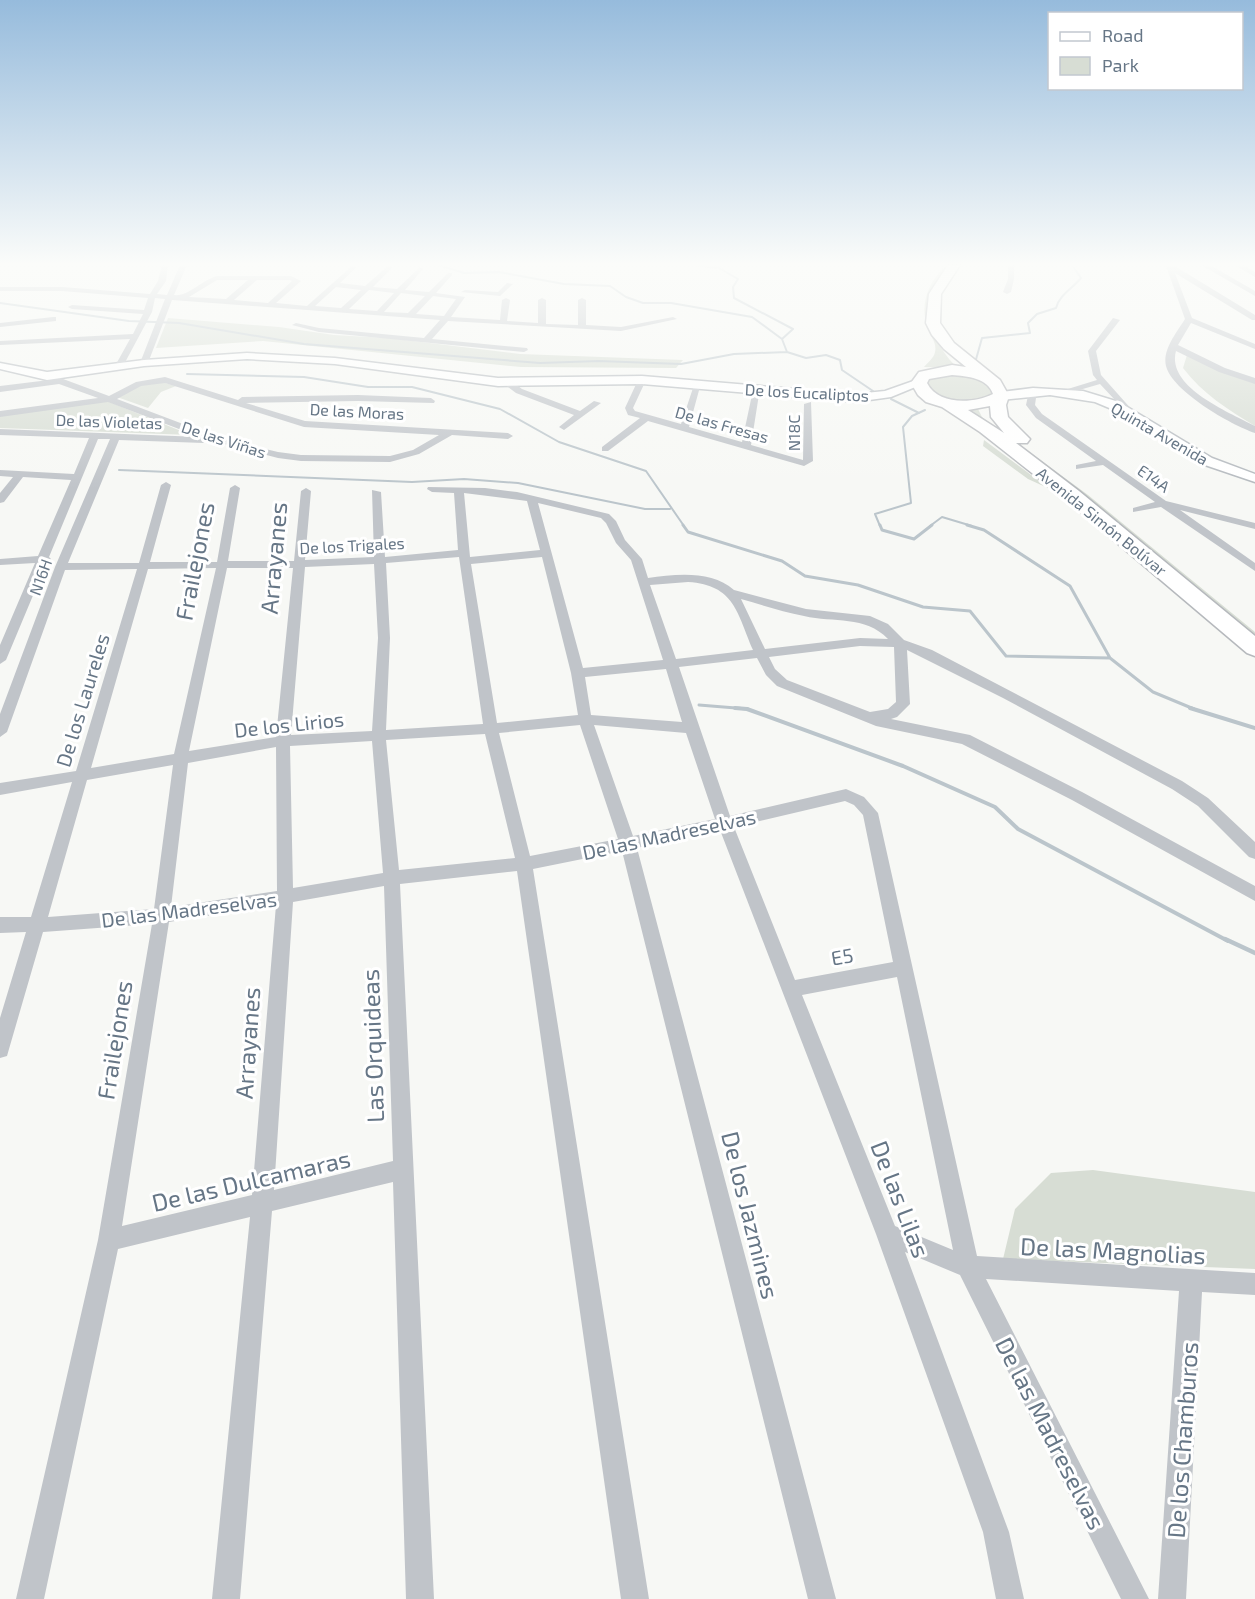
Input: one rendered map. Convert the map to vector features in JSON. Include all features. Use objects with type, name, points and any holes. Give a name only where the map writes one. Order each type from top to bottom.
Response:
[{"type":"highway","points":[[921,379],[934,356],[930,340]]},
{"type":"highway","points":[[944,340],[994,388]]},
{"type":"highway","points":[[921,379],[952,370],[994,388]]},
{"type":"highway","name":"Avenida Simón Bolívar","points":[[921,379],[924,392],[986,428],[1072,495],[1255,648]]},
{"type":"highway","points":[[938,400],[971,406],[993,402],[994,388]]},
{"type":"highway","name":"Avenida Simón Bolívar","points":[[994,388],[996,410],[1004,426],[1255,627]]},
{"type":"street","points":[[0,343],[65,340]]},
{"type":"street","points":[[118,366],[132,340]]},
{"type":"street","points":[[144,363],[153,340]]},
{"type":"street","points":[[413,340],[524,350]]},
{"type":"street","points":[[1101,340],[1092,351],[1101,381],[1128,411]]},
{"type":"street","points":[[1177,340],[1173,346],[1170,366],[1178,381],[1212,406],[1255,430]]},
{"type":"street","points":[[1238,340],[1255,347]]},
{"type":"street","points":[[1173,346],[1222,370],[1255,381]]},
{"type":"street","name":"De los Eucaliptos","points":[[47,376],[144,363],[247,356],[325,360],[507,382],[642,380],[855,398],[910,394],[938,400]]},
{"type":"street","name":"De las Viñas","points":[[0,366],[63,381],[217,440],[278,455],[367,460],[404,456],[451,432]]},
{"type":"street","name":"De los Eucaliptos","points":[[887,394],[921,379]]},
{"type":"street","name":"De las Moras","points":[[0,414],[110,399],[139,384],[165,380],[304,424],[508,436]]},
{"type":"street","name":"De las Fresas","points":[[642,380],[629,411],[804,463],[808,461]]},
{"type":"street","points":[[0,389],[63,381]]},
{"type":"street","points":[[1062,392],[1083,388],[1101,381]]},
{"type":"street","points":[[507,382],[519,391],[581,415]]},
{"type":"street","points":[[684,429],[698,385]]},
{"type":"street","name":"Quinta Avenida","points":[[994,388],[1062,392],[1096,398],[1128,411],[1207,461],[1255,477]]},
{"type":"street","points":[[746,446],[757,390]]},
{"type":"street","name":"E14A","points":[[1036,392],[1030,405],[1036,412],[1255,568]]},
{"type":"street","points":[[232,400],[357,398],[430,401]]},
{"type":"street","points":[[564,427],[597,403]]},
{"type":"street","name":"N18C","points":[[808,404],[808,461]]},
{"type":"street","points":[[605,449],[646,417]]},
{"type":"street","name":"De las Violetas","points":[[0,432],[217,440]]},
{"type":"street","points":[[0,660],[45,559],[95,435]]},
{"type":"street","name":"N16H","points":[[0,732],[61,567],[116,436]]},
{"type":"street","points":[[1078,467],[1105,462]]},
{"type":"street","points":[[0,474],[79,477]]},
{"type":"street","points":[[0,500],[19,475]]},
{"type":"street","name":"De los Laureles","points":[[0,1049],[166,485]]},
{"type":"street","name":"Frailejones","points":[[30,1599],[109,1240],[162,915],[181,757],[236,488]]},
{"type":"street","points":[[432,489],[485,490],[605,516],[611,521],[620,541],[636,559],[725,824]]},
{"type":"street","name":"Arrayanes","points":[[226,1599],[262,1204],[285,896],[283,741],[306,491]]},
{"type":"street","points":[[459,491],[465,557],[490,729],[524,864],[635,1599]]},
{"type":"street","name":"Las Orquideas","points":[[376,492],[384,638],[379,736],[392,879],[420,1599]]},
{"type":"street","name":"De los Jazmines","points":[[532,499],[578,673],[585,719],[628,844],[822,1599]]},
{"type":"street","points":[[1137,510],[1163,503],[1255,526]]},
{"type":"street","name":"De los Trigales","points":[[61,567],[300,564],[546,553]]},
{"type":"street","points":[[0,562],[45,559]]},
{"type":"street","points":[[643,582],[697,579],[719,584],[729,592],[739,606],[769,672],[782,683],[865,717],[965,739],[1077,796],[1255,894]]},
{"type":"street","points":[[729,592],[806,613],[866,619],[884,627],[900,643],[903,705],[892,714],[865,717]]},
{"type":"street","points":[[578,673],[860,642],[900,643],[927,653],[1177,785],[1203,802],[1255,852]]},
{"type":"street","name":"De los Lirios","points":[[0,789],[283,741],[490,729],[585,719],[691,728]]},
{"type":"street","name":"De las Madreselvas","points":[[0,925],[37,926],[162,915],[392,879],[524,864],[725,824],[846,795],[858,801],[870,813],[968,1267],[1135,1599]]},
{"type":"street","name":"De las Lilas","points":[[725,824],[886,1234],[996,1532],[1010,1599]]},
{"type":"street","name":"E5","points":[[790,989],[903,968]]},
{"type":"street","name":"De las Dulcamaras","points":[[109,1240],[404,1169]]},
{"type":"street","points":[[886,1234],[968,1267]]},
{"type":"street","name":"De las Magnolias","points":[[968,1267],[1255,1284]]},
{"type":"street","name":"De los Chamburos","points":[[1172,1599],[1191,1282]]},
{"type":"green space","points":[[159,340],[401,340],[520,354],[683,360],[676,368],[521,367],[263,341],[156,348]]},
{"type":"green space","points":[[933,340],[937,340],[958,368],[924,367],[935,352]]},
{"type":"green space","points":[[1187,355],[1255,383],[1255,426],[1199,386],[1183,368]]},
{"type":"green space","points":[[965,373],[993,386],[994,396],[956,403],[927,392],[925,378]]},
{"type":"green space","points":[[162,382],[176,386],[161,392],[148,408],[117,397],[141,385]]},
{"type":"green space","points":[[107,401],[191,435],[0,428],[0,416]]},
{"type":"green space","points":[[978,409],[982,417],[1088,495],[1255,632],[1255,639],[957,410]]},
{"type":"green space","points":[[984,440],[1050,489],[1028,479],[983,446]]},
{"type":"green space","points":[[1093,1170],[1255,1192],[1255,1269],[1003,1259],[1015,1209],[1051,1173]]},
{"type":"waterway","points":[[278,340],[304,344],[540,363],[599,361],[681,364],[734,354],[787,352]]},
{"type":"waterway","points":[[782,340],[787,352]]},
{"type":"waterway","points":[[975,363],[982,340]]},
{"type":"waterway","points":[[787,352],[806,358],[826,355],[840,360],[842,370],[873,391]]},
{"type":"waterway","points":[[187,374],[304,377],[368,387],[412,387],[500,409],[559,442],[646,471],[684,526]]},
{"type":"waterway","points":[[891,399],[919,413]]},
{"type":"waterway","points":[[919,413],[925,410]]},
{"type":"waterway","points":[[880,526],[875,514],[911,503],[903,427],[912,416],[919,413]]},
{"type":"waterway","points":[[119,470],[412,482],[464,479],[518,483],[645,509],[670,509]]},
{"type":"waterway","points":[[930,526],[942,517],[972,526]]},
{"type":"waterway","points":[[683,525],[688,532],[782,561],[805,576],[858,585],[923,607],[970,611],[1006,656],[1110,658]]},
{"type":"waterway","points":[[880,525],[882,530],[914,539],[932,525]]},
{"type":"waterway","points":[[967,525],[984,530],[1070,586],[1110,658]]},
{"type":"waterway","points":[[1110,658],[1153,692],[1194,709]]},
{"type":"waterway","points":[[699,705],[748,709]]},
{"type":"waterway","points":[[735,708],[747,709],[903,766],[995,807],[1018,829],[1228,941]]},
{"type":"waterway","points":[[1190,708],[1255,728]]},
{"type":"waterway","points":[[1225,939],[1255,953]]}]
